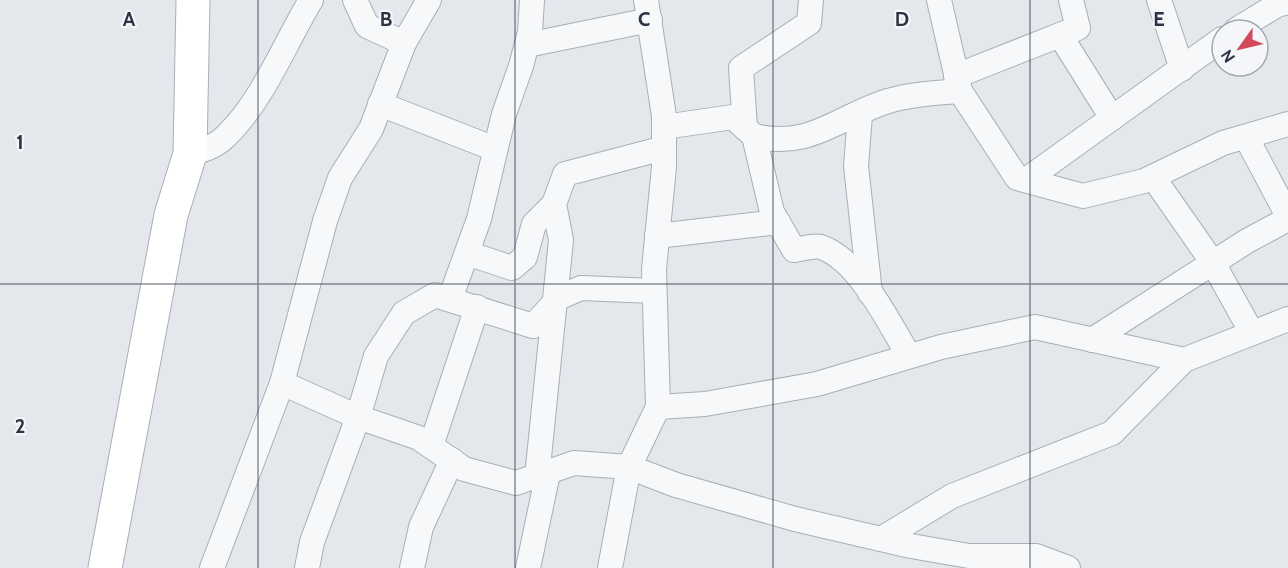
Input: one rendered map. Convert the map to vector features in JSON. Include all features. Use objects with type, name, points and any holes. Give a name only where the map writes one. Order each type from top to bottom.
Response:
[{"type":"street","points":[[105,568],[171,215],[190,154],[194,90],[193,0]]},
{"type":"street","points":[[190,154],[208,149],[227,136],[253,102],[311,0]]},
{"type":"street","points":[[355,0],[367,26],[404,43]]},
{"type":"street","points":[[212,568],[282,382],[325,221],[340,178],[371,129],[404,43],[429,0]]},
{"type":"street","points":[[450,299],[479,219],[495,149],[526,45],[532,0]]},
{"type":"street","points":[[811,0],[809,23],[741,68],[749,132],[772,212],[794,250],[820,246],[843,259],[870,293],[909,356]]},
{"type":"street","points":[[939,0],[958,84],[1017,178],[1083,196],[1153,177],[1223,144],[1288,124]]},
{"type":"street","points":[[466,253],[512,268],[525,257],[534,224],[554,204],[565,174],[664,138],[733,117],[749,132],[776,141],[803,138],[860,115],[887,101],[958,84],[1078,28],[1071,0]]},
{"type":"street","points":[[1159,0],[1182,69]]},
{"type":"street","points":[[1255,18],[1277,4],[1288,2]]},
{"type":"street","points":[[526,45],[648,10],[664,138],[654,291],[658,407],[629,467],[610,568]]},
{"type":"street","points":[[1060,35],[1112,118]]},
{"type":"street","points":[[1026,180],[1210,48]]},
{"type":"street","points":[[380,104],[495,149]]},
{"type":"street","points":[[860,115],[856,166],[870,293]]},
{"type":"street","points":[[1092,340],[1288,217],[1246,137]]},
{"type":"street","points":[[1153,177],[1212,263],[1252,333]]},
{"type":"street","points":[[528,568],[542,475],[561,240],[554,204]]},
{"type":"street","points":[[657,236],[778,222]]},
{"type":"street","points":[[307,568],[312,542],[358,417],[376,356],[404,313],[435,295],[533,326],[560,297],[582,288],[654,291]]},
{"type":"street","points":[[431,446],[477,307]]},
{"type":"street","points":[[881,539],[952,496],[1112,433],[1184,360],[1288,320]]},
{"type":"street","points":[[658,407],[705,405],[817,384],[941,347],[1035,327],[1184,360]]},
{"type":"street","points":[[282,382],[358,417],[419,438],[464,469],[516,483],[574,463],[629,467],[708,494],[881,539],[969,556],[1036,556],[1068,568]]},
{"type":"street","points":[[412,568],[421,527],[452,460]]}]
